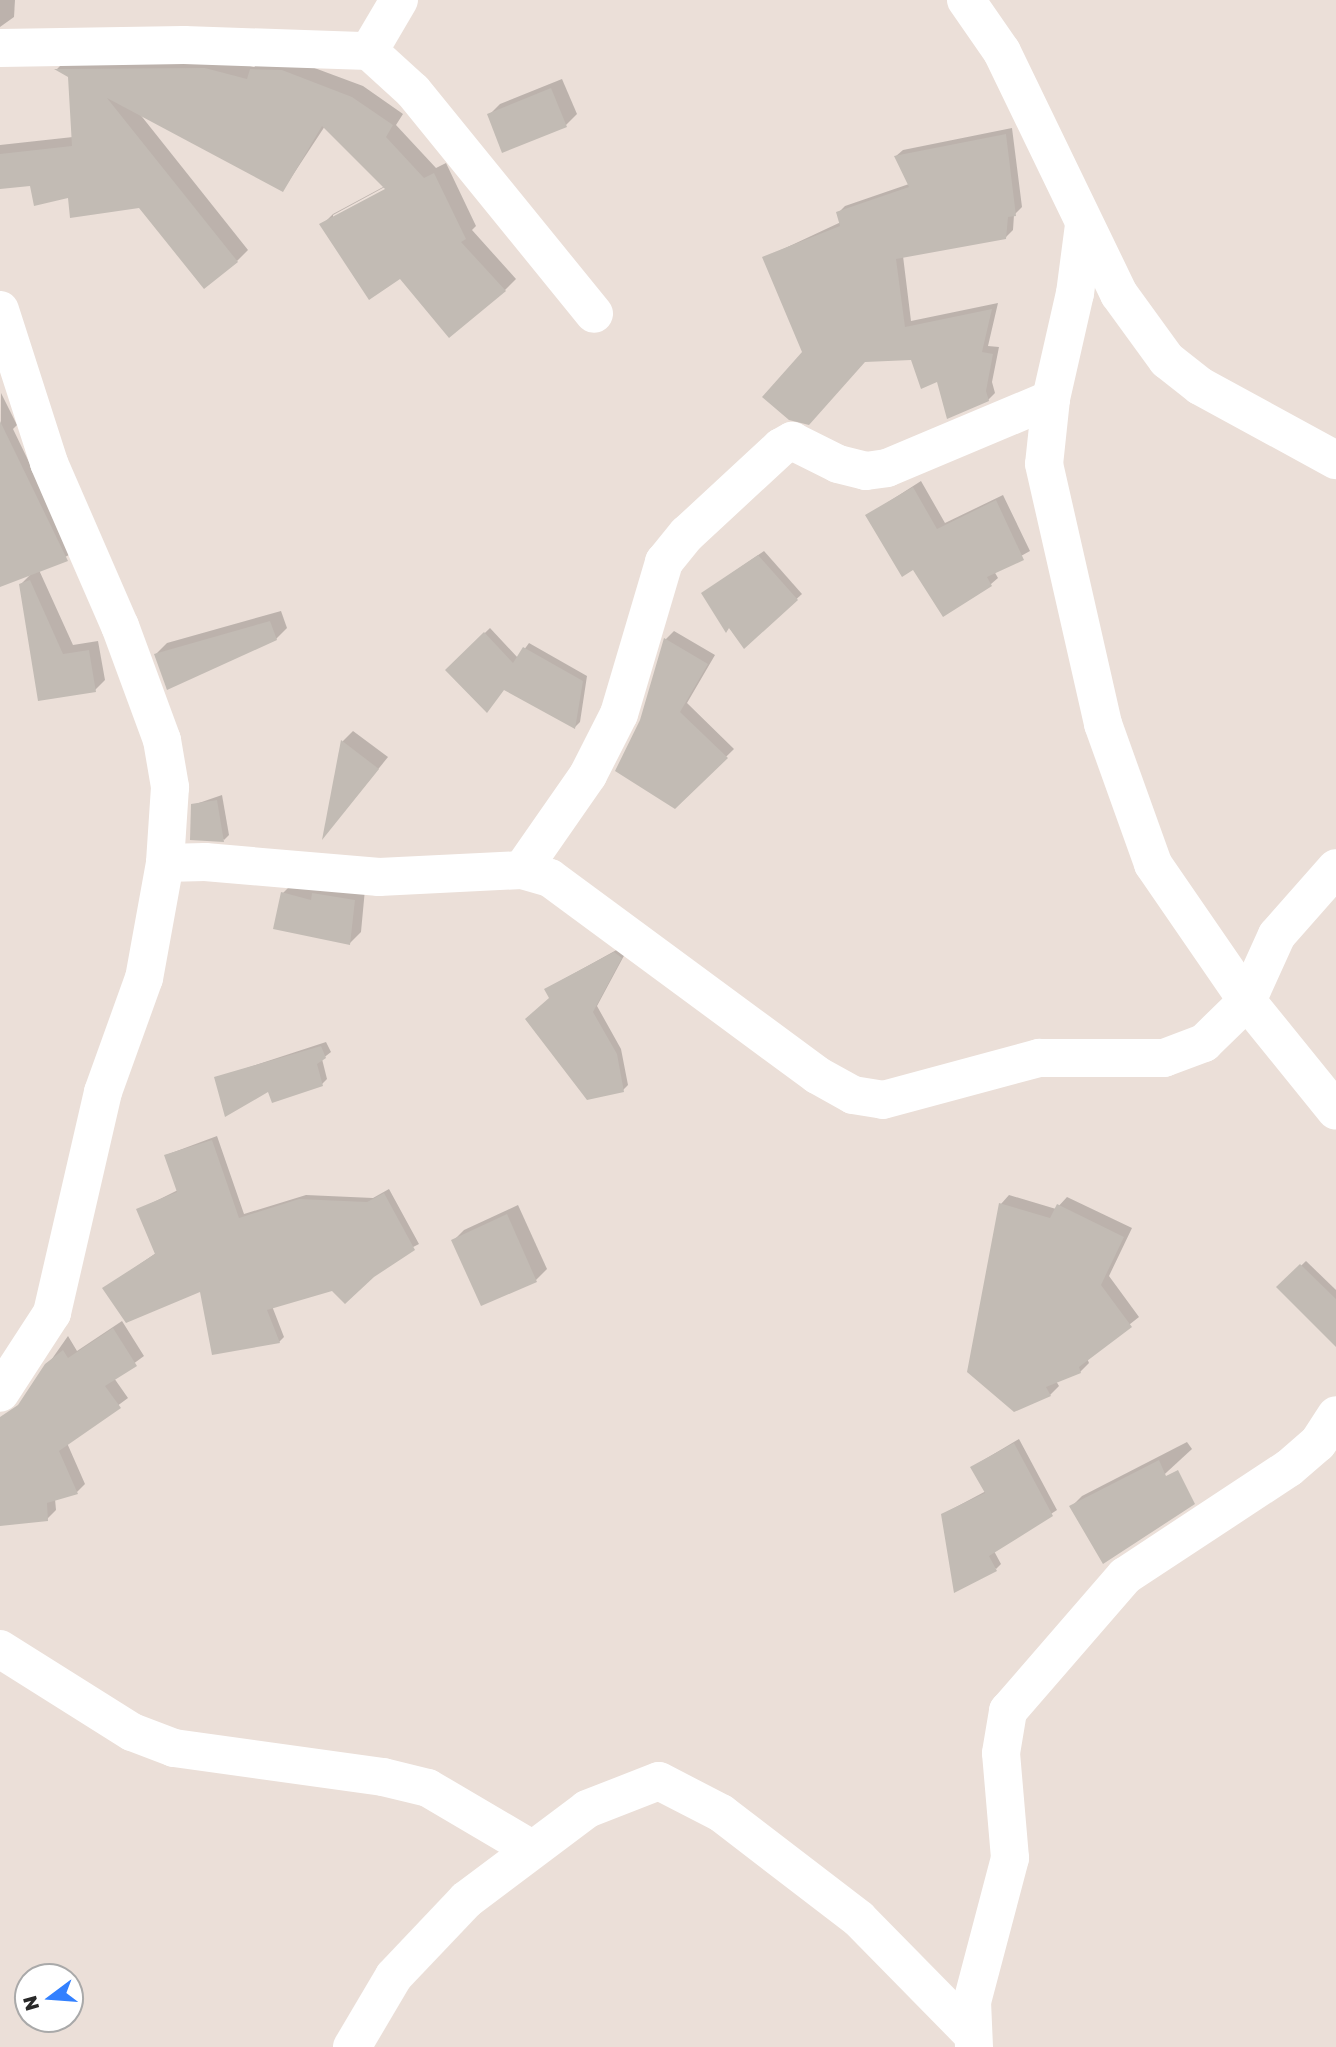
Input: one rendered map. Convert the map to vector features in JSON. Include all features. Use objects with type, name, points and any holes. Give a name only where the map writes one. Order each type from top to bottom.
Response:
[{"type":"street","points":[[369,51],[399,0]]},
{"type":"street","points":[[966,0],[1002,52],[1119,294],[1167,360],[1200,386],[1336,460]]},
{"type":"street","points":[[0,48],[184,45],[369,51],[413,91],[594,314]]},
{"type":"street","points":[[1084,225],[1075,293],[1051,399],[1044,464],[1048,492],[1103,724],[1132,815],[1153,864],[1247,1001],[1336,1111]]},
{"type":"street","points":[[0,310],[48,463],[120,626],[162,740],[170,787],[165,863],[144,978],[103,1092],[52,1312],[0,1393]]},
{"type":"street","points":[[522,870],[588,775],[619,714],[664,562],[687,534],[780,447],[792,441],[838,464],[866,471],[887,468],[1051,399]]},
{"type":"street","points":[[165,863],[205,862],[379,877],[522,870],[550,878],[578,895],[817,1075],[853,1095],[883,1100],[1039,1058],[1164,1058],[1204,1043],[1247,1001],[1277,935],[1336,868]]},
{"type":"street","points":[[972,2040],[972,2002],[1010,1858],[1001,1753],[1008,1712],[1125,1576],[1289,1468],[1318,1443],[1336,1415]]},
{"type":"street","points":[[0,1650],[132,1732],[174,1748],[383,1777],[428,1788],[530,1848]]},
{"type":"street","points":[[352,2047],[394,1976],[466,1900],[530,1848],[587,1809],[659,1781],[686,1791],[859,1919],[972,2040]]},
{"type":"building","points":[[205,68],[247,79],[250,69],[282,70],[352,97],[393,125],[386,137],[424,178],[434,173],[466,239],[461,242],[506,291],[449,338],[400,279],[369,300],[319,224],[385,189],[322,126],[283,192],[107,98],[238,262],[204,289],[139,208],[70,218],[68,198],[34,206],[30,186],[0,189],[0,154],[72,146],[68,77],[54,69]]},
{"type":"building","points":[[551,88],[567,127],[502,153],[487,114]]},
{"type":"building","points":[[1006,134],[1016,216],[1008,217],[1006,239],[896,259],[905,327],[992,309],[982,352],[993,354],[986,391],[989,401],[947,419],[937,382],[921,389],[911,360],[865,362],[809,425],[789,420],[762,397],[802,352],[762,257],[840,226],[836,212],[909,187],[894,156]]},
{"type":"building","points":[[0,421],[68,561],[0,587]]},
{"type":"building","points":[[913,487],[937,529],[996,500],[1024,560],[987,577],[992,586],[943,617],[913,570],[902,577],[865,515]]},
{"type":"building","points":[[758,555],[798,600],[744,649],[729,628],[726,633],[701,593]]},
{"type":"building","points":[[30,580],[63,654],[89,650],[96,692],[38,701],[19,584]]},
{"type":"building","points":[[270,621],[277,640],[167,690],[154,654]]},
{"type":"building","points":[[484,632],[513,663],[523,647],[583,681],[575,729],[504,690],[487,713],[445,670]]},
{"type":"building","points":[[664,638],[708,664],[680,712],[728,758],[675,809],[615,771],[640,720]]},
{"type":"building","points":[[341,740],[379,769],[322,840]]},
{"type":"building","points":[[217,800],[224,842],[190,840],[191,804]]},
{"type":"building","points":[[281,892],[311,900],[312,893],[355,900],[350,945],[273,929]]},
{"type":"building","points":[[614,952],[622,958],[593,1012],[617,1054],[624,1092],[587,1100],[525,1019],[549,998],[544,989]]},
{"type":"building","points":[[321,1046],[326,1058],[317,1064],[323,1086],[272,1103],[268,1092],[225,1117],[214,1077]]},
{"type":"building","points":[[212,1140],[239,1218],[299,1199],[367,1202],[384,1193],[415,1250],[374,1277],[345,1304],[332,1291],[267,1310],[280,1343],[212,1355],[200,1292],[126,1323],[102,1288],[155,1254],[136,1209],[177,1192],[164,1155]]},
{"type":"building","points":[[999,1203],[1050,1218],[1057,1204],[1124,1237],[1101,1285],[1132,1327],[1079,1367],[1081,1373],[1046,1387],[1051,1396],[1014,1412],[967,1372]]},
{"type":"building","points":[[507,1214],[537,1282],[481,1306],[451,1240]]},
{"type":"building","points":[[1300,1264],[1336,1299],[1336,1347],[1276,1287]]},
{"type":"building","points":[[113,1328],[137,1366],[105,1386],[121,1408],[59,1451],[78,1494],[47,1503],[48,1521],[0,1526],[0,1417],[18,1405],[45,1364],[63,1350],[68,1358]]},
{"type":"building","points":[[1014,1443],[1053,1516],[989,1556],[997,1571],[954,1593],[941,1514],[985,1493],[970,1467]]},
{"type":"building","points":[[1159,1460],[1166,1476],[1178,1470],[1195,1504],[1103,1564],[1069,1506]]}]
